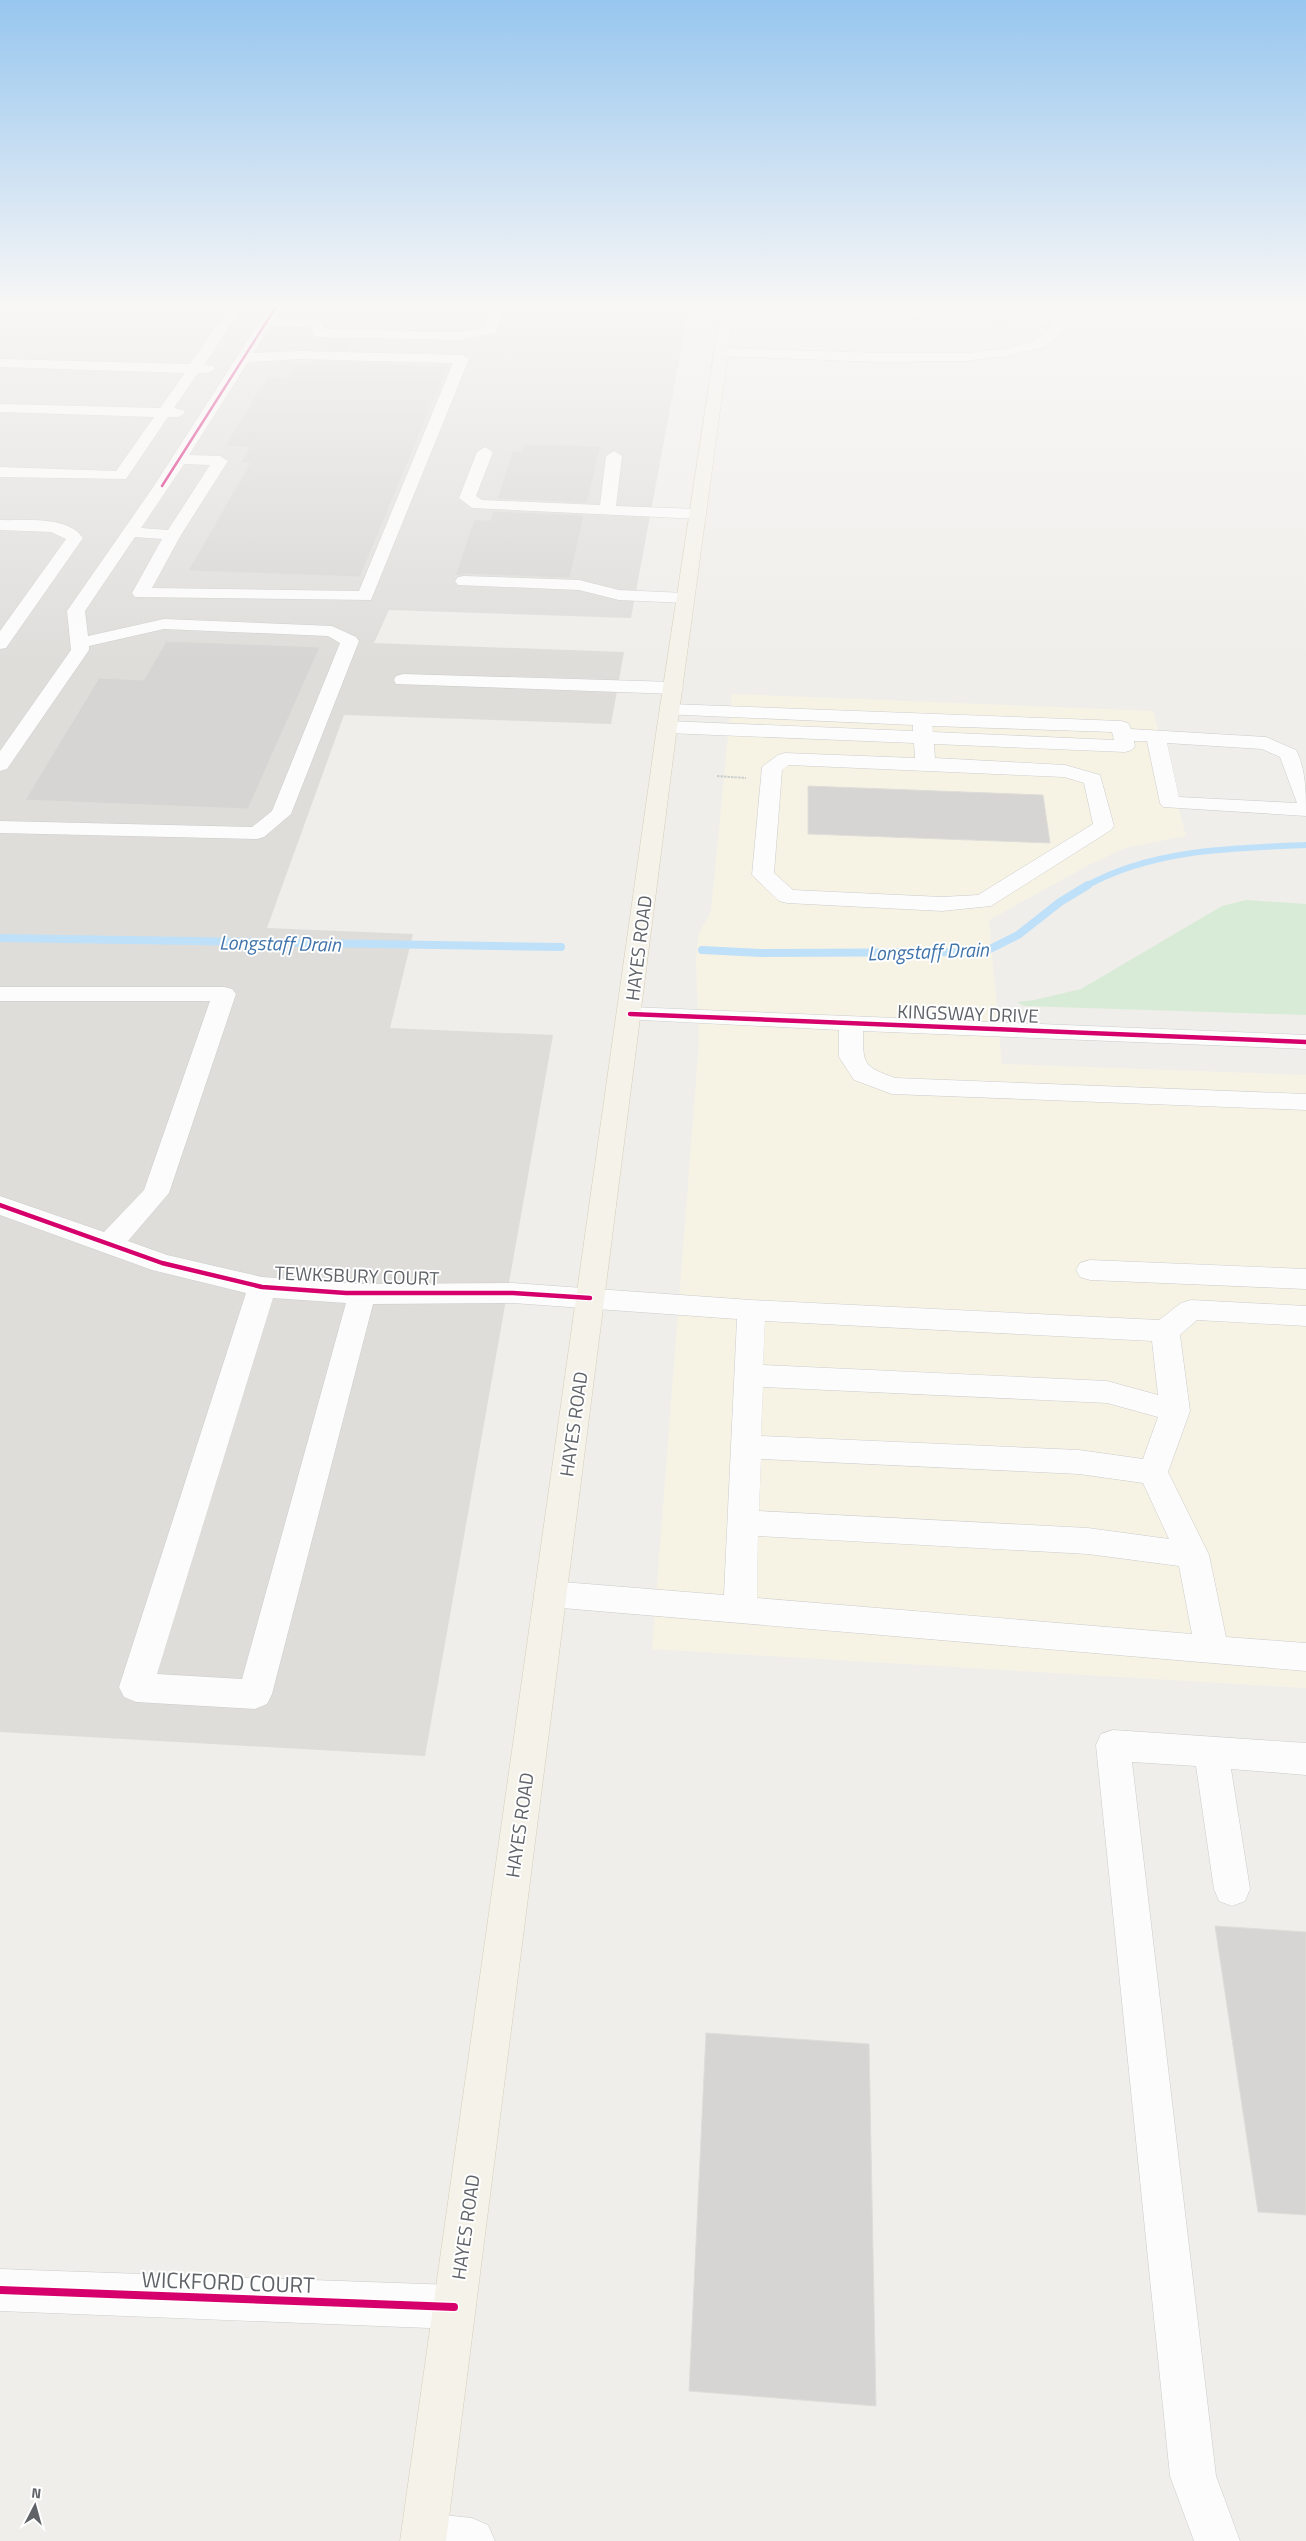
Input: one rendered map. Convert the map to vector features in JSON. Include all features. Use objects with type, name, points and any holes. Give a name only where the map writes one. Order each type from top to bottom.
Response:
[{"type":"main road","name":"HAYES ROAD","points":[[423,2539],[670,708],[711,426]]},
{"type":"street","points":[[120,476],[155,426]]},
{"type":"street","points":[[0,766],[80,650],[76,611],[130,532],[154,479],[179,459],[201,426]]},
{"type":"street","points":[[179,459],[220,461],[173,535],[141,593],[365,596],[435,426]]},
{"type":"street","points":[[485,452],[467,498],[478,506],[699,514]]},
{"type":"street","points":[[607,511],[614,456]]},
{"type":"street","points":[[0,472],[154,479]]},
{"type":"street","points":[[0,525],[61,528],[71,532],[75,538],[0,644]]},
{"type":"street","points":[[130,532],[173,535]]},
{"type":"street","points":[[464,581],[579,584],[619,595],[686,598]]},
{"type":"street","points":[[0,827],[257,832],[281,814],[350,641],[332,631],[164,624],[80,643]]},
{"type":"street","points":[[403,680],[670,708],[1125,746],[1122,734],[1266,743],[1289,754],[1306,802]]},
{"type":"street","points":[[923,729],[926,764]]},
{"type":"street","points":[[1156,736],[1170,803],[1306,810]]},
{"type":"street","points":[[785,759],[926,764],[1065,770],[1093,780],[1104,826],[983,901],[942,904],[787,896],[764,875],[772,767],[785,759]]},
{"type":"street","points":[[0,994],[224,994],[156,1192],[110,1243]]},
{"type":"street","name":"KINGSWAY DRIVE","points":[[630,1014],[1306,1042]]},
{"type":"street","points":[[851,1023],[851,1058],[863,1075],[892,1086],[1306,1102]]},
{"type":"street","name":"TEWKSBURY COURT","points":[[0,1206],[72,1229],[162,1262],[262,1287],[362,1294],[513,1293],[751,1310],[1165,1331]]},
{"type":"street","points":[[1090,1270],[1306,1279]]},
{"type":"street","points":[[262,1287],[136,1687],[255,1694],[362,1294]]},
{"type":"street","points":[[740,1610],[751,1310]]},
{"type":"street","points":[[1212,1650],[1193,1556],[1154,1472],[1175,1411],[1165,1331],[1192,1310],[1306,1316]]},
{"type":"street","points":[[749,1375],[1107,1392],[1175,1411]]},
{"type":"street","points":[[746,1447],[1079,1462],[1154,1472]]},
{"type":"street","points":[[743,1523],[1088,1541],[1193,1556]]},
{"type":"street","points":[[550,1594],[1306,1657]]},
{"type":"street","points":[[1217,2541],[1193,2476],[1113,1746],[1306,1759]]},
{"type":"street","points":[[1211,1753],[1232,1889]]},
{"type":"street","name":"WICKFORD COURT","points":[[0,2290],[454,2307]]},
{"type":"street","points":[[423,2539],[472,2541]]},
{"type":"shaded area","points":[[0,426],[667,426],[631,618],[389,610],[374,643],[624,652],[611,724],[344,715],[267,928],[413,934],[390,1028],[553,1035],[425,1756],[0,1732]]},
{"type":"shaded area","points":[[732,694],[1153,711],[1186,836],[1125,848],[1087,866],[989,920],[1002,1064],[1306,1075],[1306,1688],[652,1649],[699,1042],[696,958],[699,933],[711,912]]},
{"type":"green space","points":[[1246,900],[1306,904],[1306,1015],[1024,1006],[1017,1002],[1081,989],[1222,906]]},
{"type":"building","points":[[237,426],[423,426],[360,577],[188,571],[250,463],[241,463],[249,447],[225,446]]},
{"type":"building","points":[[524,444],[601,446],[587,503],[497,499],[512,451],[522,451]]},
{"type":"building","points":[[493,511],[584,515],[570,578],[464,574],[455,576],[474,520],[490,520]]},
{"type":"building","points":[[166,641],[320,647],[248,809],[25,800],[99,678],[144,680]]},
{"type":"building","points":[[808,786],[1043,795],[1050,843],[808,834]]},
{"type":"building","points":[[1215,1926],[1306,1932],[1306,2215],[1258,2212]]},
{"type":"building","points":[[706,2033],[869,2044],[876,2406],[689,2391]]},
{"type":"waterway","name":"Longstaff Drain","points":[[1087,885],[1138,864],[1193,853],[1250,847],[1306,845]]},
{"type":"waterway","name":"Longstaff Drain","points":[[702,950],[761,953],[984,952],[1018,935],[1060,902],[1087,885]]},
{"type":"waterway","name":"Longstaff Drain","points":[[0,938],[561,947]]},
{"type":"cycle path","points":[[162,486],[200,426]]},
{"type":"cycle path","points":[[630,1014],[1306,1042]]},
{"type":"cycle path","points":[[0,1205],[162,1263],[262,1287],[346,1293],[513,1293],[590,1298]]},
{"type":"cycle path","points":[[0,2290],[454,2307]]}]
